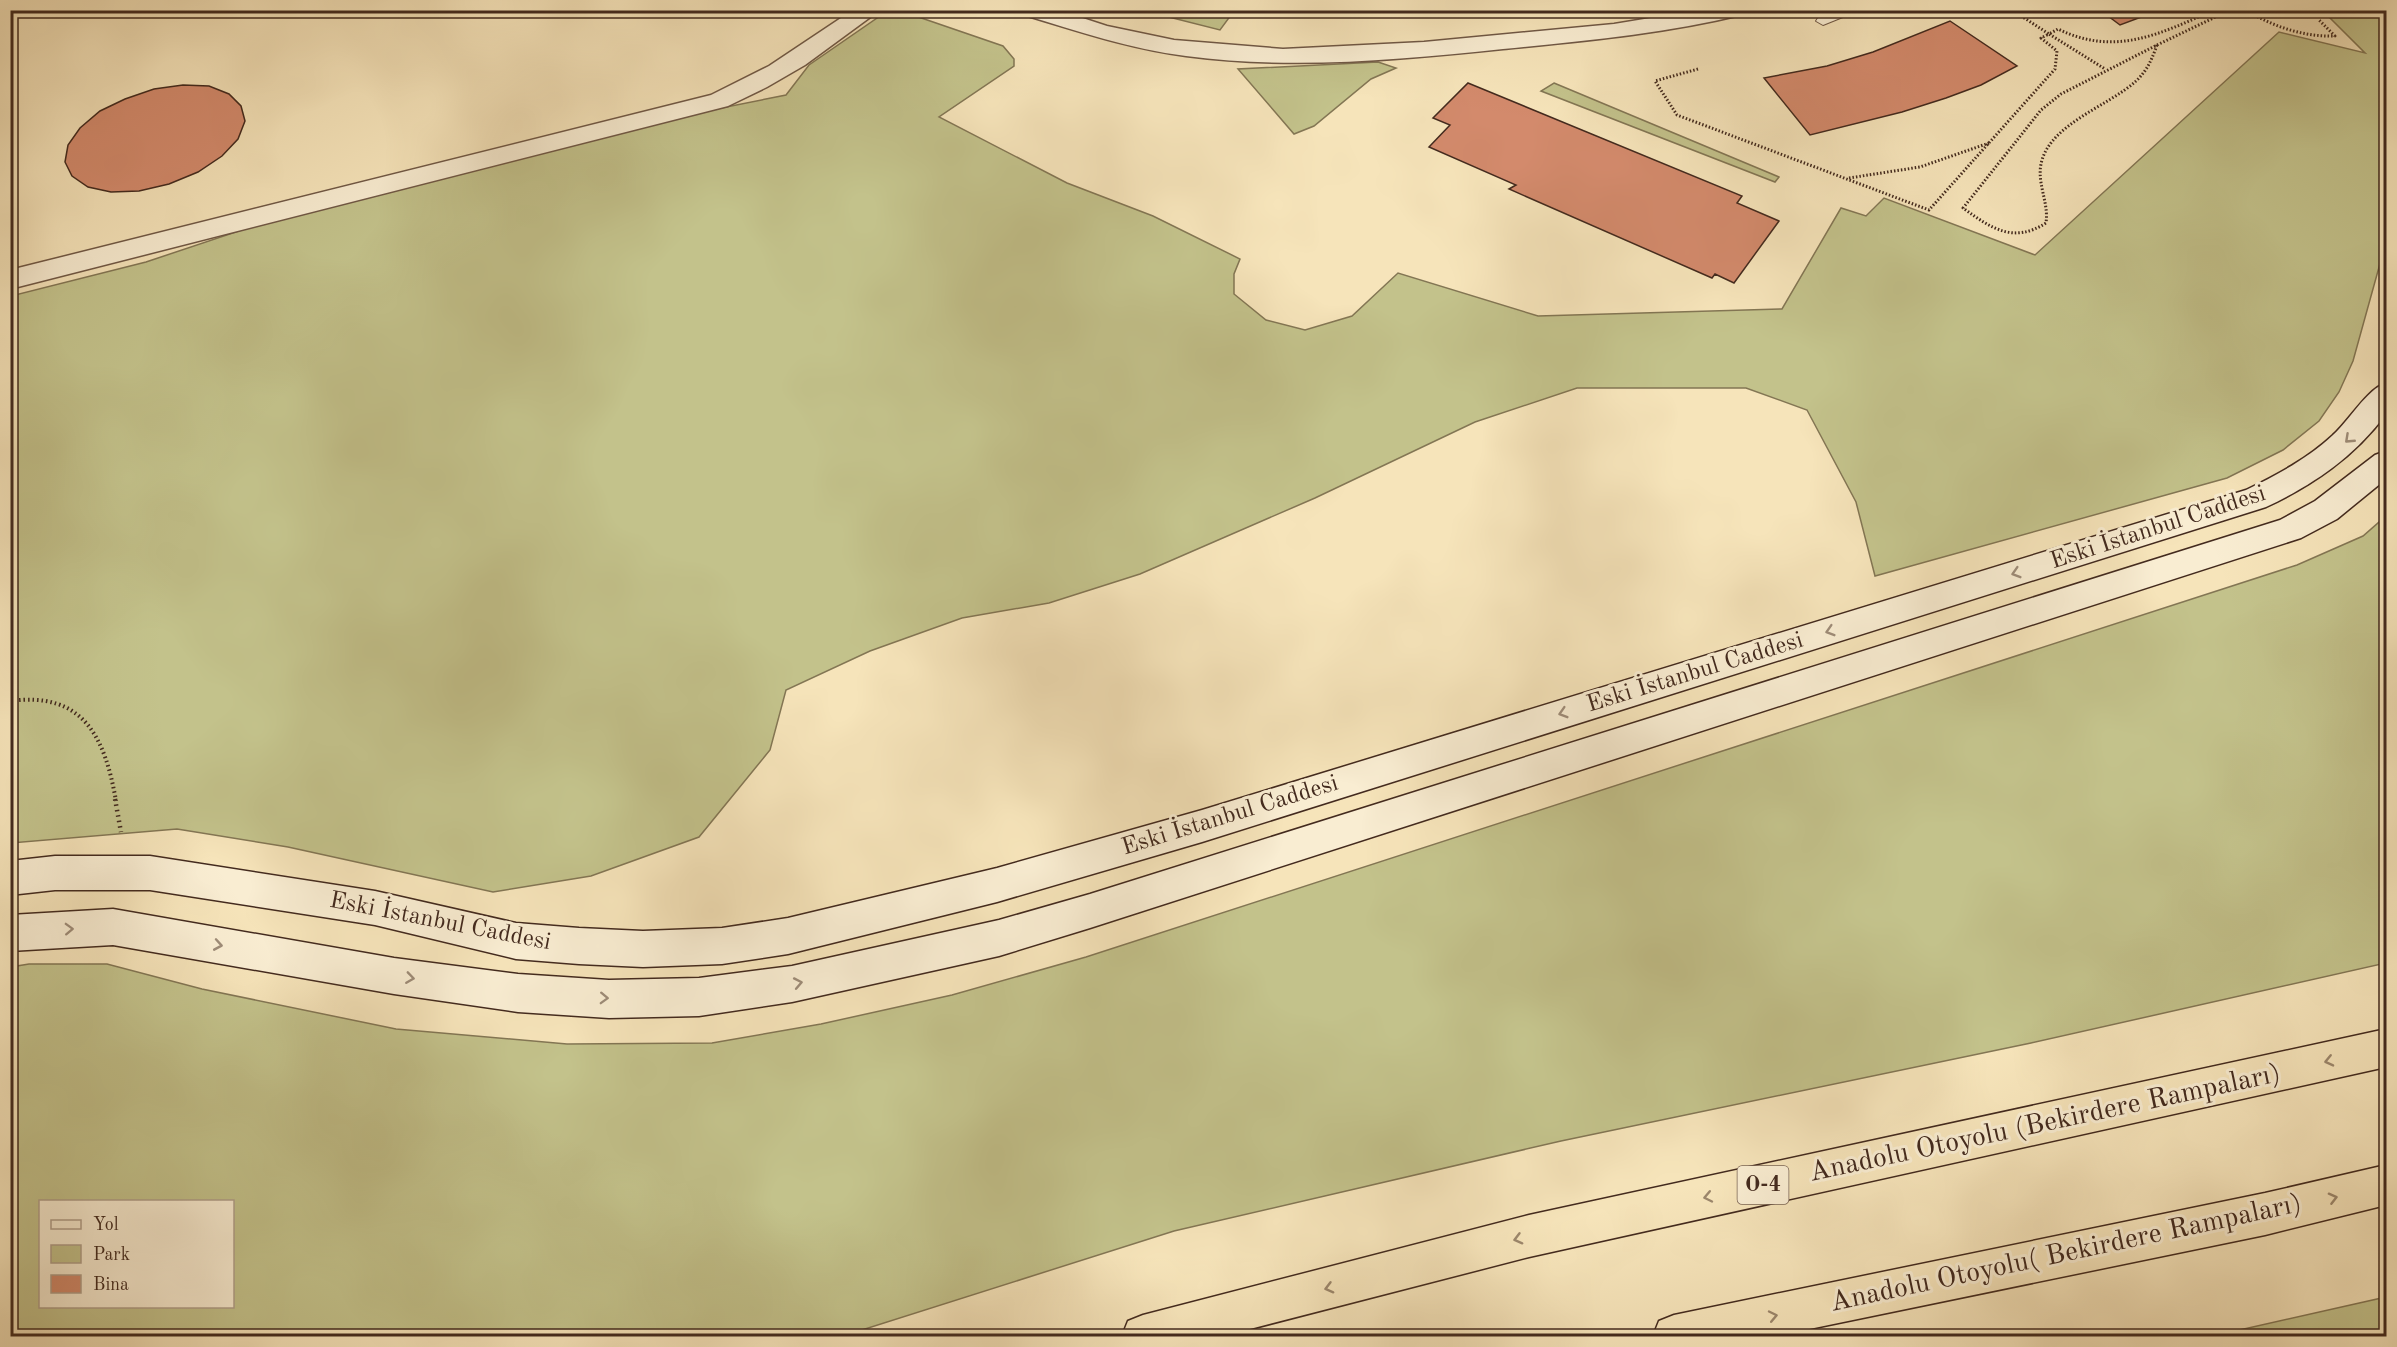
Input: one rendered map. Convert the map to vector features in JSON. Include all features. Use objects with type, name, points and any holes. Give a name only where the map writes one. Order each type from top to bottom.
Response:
[{"type":"highway","name":"Anadolu Otoyolu (Bekirdere Rampaları)","points":[[1143,1336],[1530,1236],[2386,1048]]},
{"type":"highway","name":"Anadolu Otoyolu( Bekirdere Rampaları)","points":[[1674,1336],[2265,1214],[2386,1185]]},
{"type":"main road","points":[[10,280],[719,101],[755,86],[796,61],[869,10]]},
{"type":"main road","points":[[1032,10],[1108,34],[1159,45],[1271,57],[1329,56],[1585,34],[1646,27],[1733,10]]},
{"type":"main road","name":"Eski İstanbul Caddesi","points":[[10,878],[56,873],[128,873],[190,879],[375,908],[526,942],[644,949],[722,946],[788,936],[997,885],[1202,826],[2255,499],[2291,482],[2331,455],[2354,436],[2386,394]]},
{"type":"main road","name":"Eski İstanbul Caddesi","points":[[10,933],[113,927],[394,976],[518,993],[609,999],[699,998],[792,984],[999,938],[1090,911],[2290,529],[2326,510],[2386,463]]},
{"type":"lane","points":[[1823,21],[1854,10]]},
{"type":"path","points":[[2012,10],[2106,70]]},
{"type":"path","points":[[1698,69],[1654,81],[1677,115],[1929,210],[2055,69],[2057,51],[2041,38],[2058,29],[2071,37],[2086,41],[2116,43],[2144,39],[2214,10]]},
{"type":"path","points":[[2157,45],[2154,61],[2146,72],[2122,93],[2061,134],[2043,156],[2041,182],[2048,216],[2046,223],[2026,235],[2012,234],[1984,224],[1963,208],[2042,110],[2061,94],[2106,70],[2157,45],[2230,10]]},
{"type":"path","points":[[2246,10],[2272,26],[2322,37],[2335,36],[2319,20]]},
{"type":"path","points":[[1845,178],[1879,176],[1931,165],[1992,141]]},
{"type":"path","points":[[10,701],[21,699],[58,702],[86,718],[107,758],[128,873]]},
{"type":"green space","points":[[901,11],[1003,46],[1014,59],[1014,66],[939,117],[1067,183],[1153,216],[1240,259],[1234,274],[1234,294],[1266,320],[1305,330],[1352,316],[1398,273],[1538,316],[1782,309],[1841,208],[1866,216],[1884,198],[2035,255],[2279,32],[2365,53],[2323,11],[2386,11],[2386,242],[2353,361],[2339,392],[2319,421],[2283,450],[2227,478],[1875,576],[1856,502],[1807,410],[1746,388],[1577,388],[1475,422],[1315,498],[1140,574],[1049,603],[962,618],[870,651],[786,690],[770,750],[699,837],[591,876],[493,892],[288,847],[177,829],[11,843],[11,296],[146,262],[436,165],[786,95],[809,65],[883,14]]},
{"type":"green space","points":[[1145,11],[1234,11],[1220,30]]},
{"type":"green space","points":[[1378,62],[1396,68],[1371,79],[1314,126],[1294,134],[1238,69]]},
{"type":"green space","points":[[1554,83],[1779,177],[1775,182],[1541,91]]},
{"type":"green space","points":[[2386,516],[2386,963],[2031,1043],[1561,1141],[1174,1231],[843,1336],[11,1336],[11,967],[29,964],[107,964],[202,989],[396,1029],[567,1044],[712,1043],[821,1024],[952,995],[1086,957],[2297,565],[2363,536]]},
{"type":"green space","points":[[2386,1297],[2386,1336],[2213,1336]]},
{"type":"building","points":[[2100,10],[2160,10],[2120,25]]},
{"type":"building","points":[[1950,21],[2017,66],[1981,85],[1946,98],[1902,112],[1810,135],[1764,78],[1827,66],[1873,52]]},
{"type":"building","points":[[1468,83],[1742,196],[1737,203],[1779,221],[1734,283],[1715,274],[1712,278],[1509,189],[1516,185],[1429,147],[1450,125],[1433,118]]},
{"type":"building","points":[[183,85],[209,86],[229,94],[241,106],[245,121],[238,139],[222,156],[198,172],[169,184],[139,191],[111,192],[88,187],[72,176],[65,162],[68,145],[80,128],[100,111],[154,89]]}]
